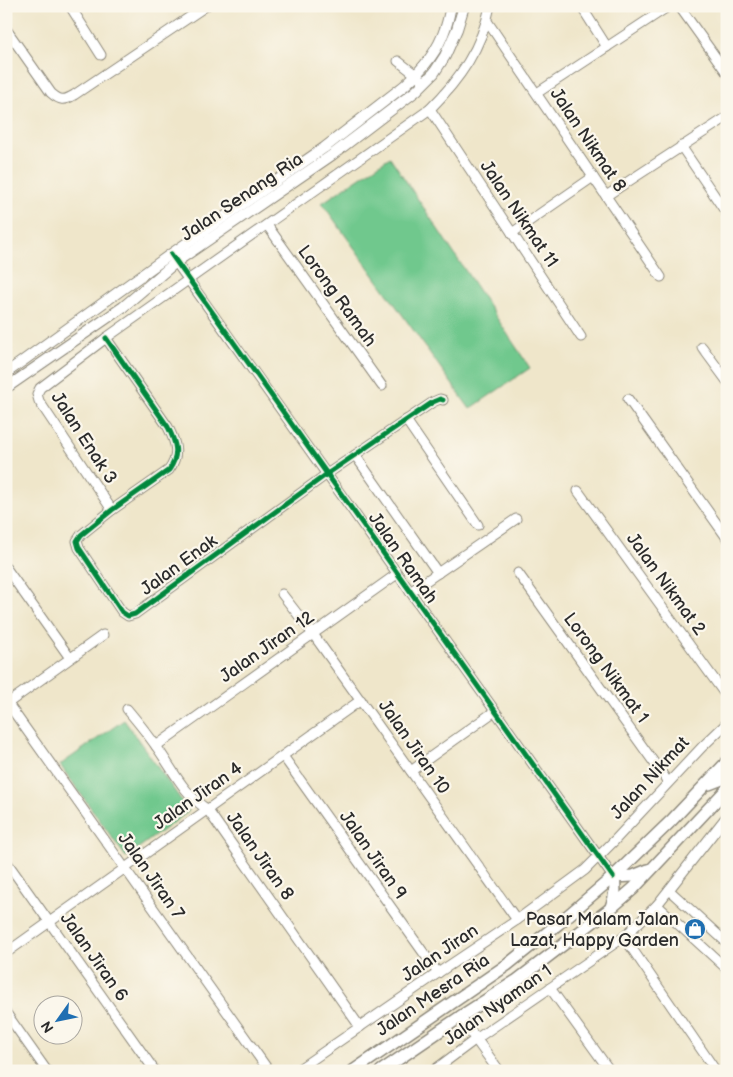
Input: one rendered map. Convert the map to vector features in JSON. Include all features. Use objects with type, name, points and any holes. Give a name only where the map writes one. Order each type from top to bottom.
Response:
[{"type":"main road","name":"Jalan Mesra Ria","points":[[353,1071],[507,965],[613,878],[727,762]]},
{"type":"main road","points":[[705,786],[727,777]]},
{"type":"main road","name":"Jalan Mesra Ria","points":[[381,1071],[516,981],[611,908],[633,889],[727,789]]},
{"type":"main road","points":[[611,908],[616,890],[613,878],[633,876],[653,868]]},
{"type":"street","points":[[70,6],[100,55]]},
{"type":"street","points":[[6,29],[51,93],[63,100],[74,95],[206,6]]},
{"type":"street","name":"Jalan Senang Ria","points":[[6,373],[173,258],[324,148],[404,86],[416,75],[440,41],[446,29],[451,6]]},
{"type":"street","name":"Jalan Senang Ria","points":[[6,388],[123,307],[173,258],[332,155],[416,91],[426,82],[445,56],[457,29],[464,6]]},
{"type":"street","points":[[112,510],[169,470],[174,463],[176,450],[168,427],[106,338],[430,109],[446,93],[462,72],[483,34],[490,6]]},
{"type":"street","points":[[581,6],[607,47]]},
{"type":"street","points":[[537,93],[669,6]]},
{"type":"street","points":[[679,6],[727,73]]},
{"type":"street","name":"Jalan Nikmat 8","points":[[487,21],[661,277]]},
{"type":"street","points":[[398,61],[426,82]]},
{"type":"street","name":"Jalan Nikmat 11","points":[[430,109],[581,337]]},
{"type":"street","points":[[606,196],[727,117]]},
{"type":"street","points":[[681,146],[727,214]]},
{"type":"street","points":[[512,232],[593,177]]},
{"type":"street","name":"Lorong Ramah","points":[[267,225],[382,386]]},
{"type":"street","name":"Jalan Ramah","points":[[173,258],[613,878]]},
{"type":"street","name":"Jalan Enak 3","points":[[106,338],[44,384],[37,394],[38,401],[112,510]]},
{"type":"street","points":[[702,347],[727,382]]},
{"type":"street","points":[[327,474],[433,402],[440,399],[443,400]]},
{"type":"street","points":[[628,399],[727,538]]},
{"type":"street","points":[[406,420],[478,525]]},
{"type":"street","points":[[355,455],[438,573]]},
{"type":"street","name":"Jalan Enak","points":[[112,510],[78,538],[77,541],[79,548],[122,612],[132,616],[327,474]]},
{"type":"street","name":"Jalan Nikmat 2","points":[[578,491],[727,696]]},
{"type":"street","points":[[410,592],[516,519]]},
{"type":"street","points":[[6,568],[70,658]]},
{"type":"street","name":"Lorong Nikmat 1","points":[[518,573],[668,782]]},
{"type":"street","name":"Jalan Jiran 12","points":[[156,746],[398,574]]},
{"type":"street","name":"Jalan Jiran 10","points":[[282,594],[313,634],[517,920]]},
{"type":"street","points":[[7,702],[103,635]]},
{"type":"street","name":"Jalan Jiran 4","points":[[6,953],[360,700]]},
{"type":"street","name":"Jalan Jiran 7","points":[[7,702],[269,1071]]},
{"type":"street","name":"Jalan Jiran 8","points":[[127,709],[186,789],[198,804],[207,810],[360,1027]]},
{"type":"street","points":[[410,770],[495,711]]},
{"type":"street","name":"Jalan Nikmat","points":[[598,857],[668,782],[727,723]]},
{"type":"street","name":"Jalan Jiran 9","points":[[283,756],[438,973]]},
{"type":"street","name":"Jalan Nyaman 1","points":[[433,1071],[476,1039],[624,937],[658,905],[726,819]]},
{"type":"street","name":"Jalan Jiran","points":[[296,1071],[517,920],[585,870],[598,857]]},
{"type":"street","name":"Jalan Jiran 6","points":[[6,861],[155,1071]]},
{"type":"street","points":[[669,890],[727,943]]},
{"type":"street","points":[[658,905],[727,969]]},
{"type":"street","points":[[624,937],[716,1071]]},
{"type":"street","points":[[550,988],[610,1071]]},
{"type":"street","points":[[6,1014],[47,1071]]},
{"type":"street","points":[[460,1017],[499,1071]]},
{"type":"green space","points":[[390,157],[530,368],[470,409],[322,203]]},
{"type":"green space","points":[[124,720],[189,811],[126,857],[60,765]]},
{"type":"cycle path","points":[[171,254],[613,877]]},
{"type":"cycle path","points":[[106,338],[168,427],[176,449],[175,459],[169,470],[112,510],[81,535],[77,541],[79,548],[122,612],[128,616],[135,614],[327,474],[433,402],[440,399],[443,400]]},
{"type":"place","name":"Pasar Malam Jalan Lazat, Happy Garden","points":[[695,929]]}]
